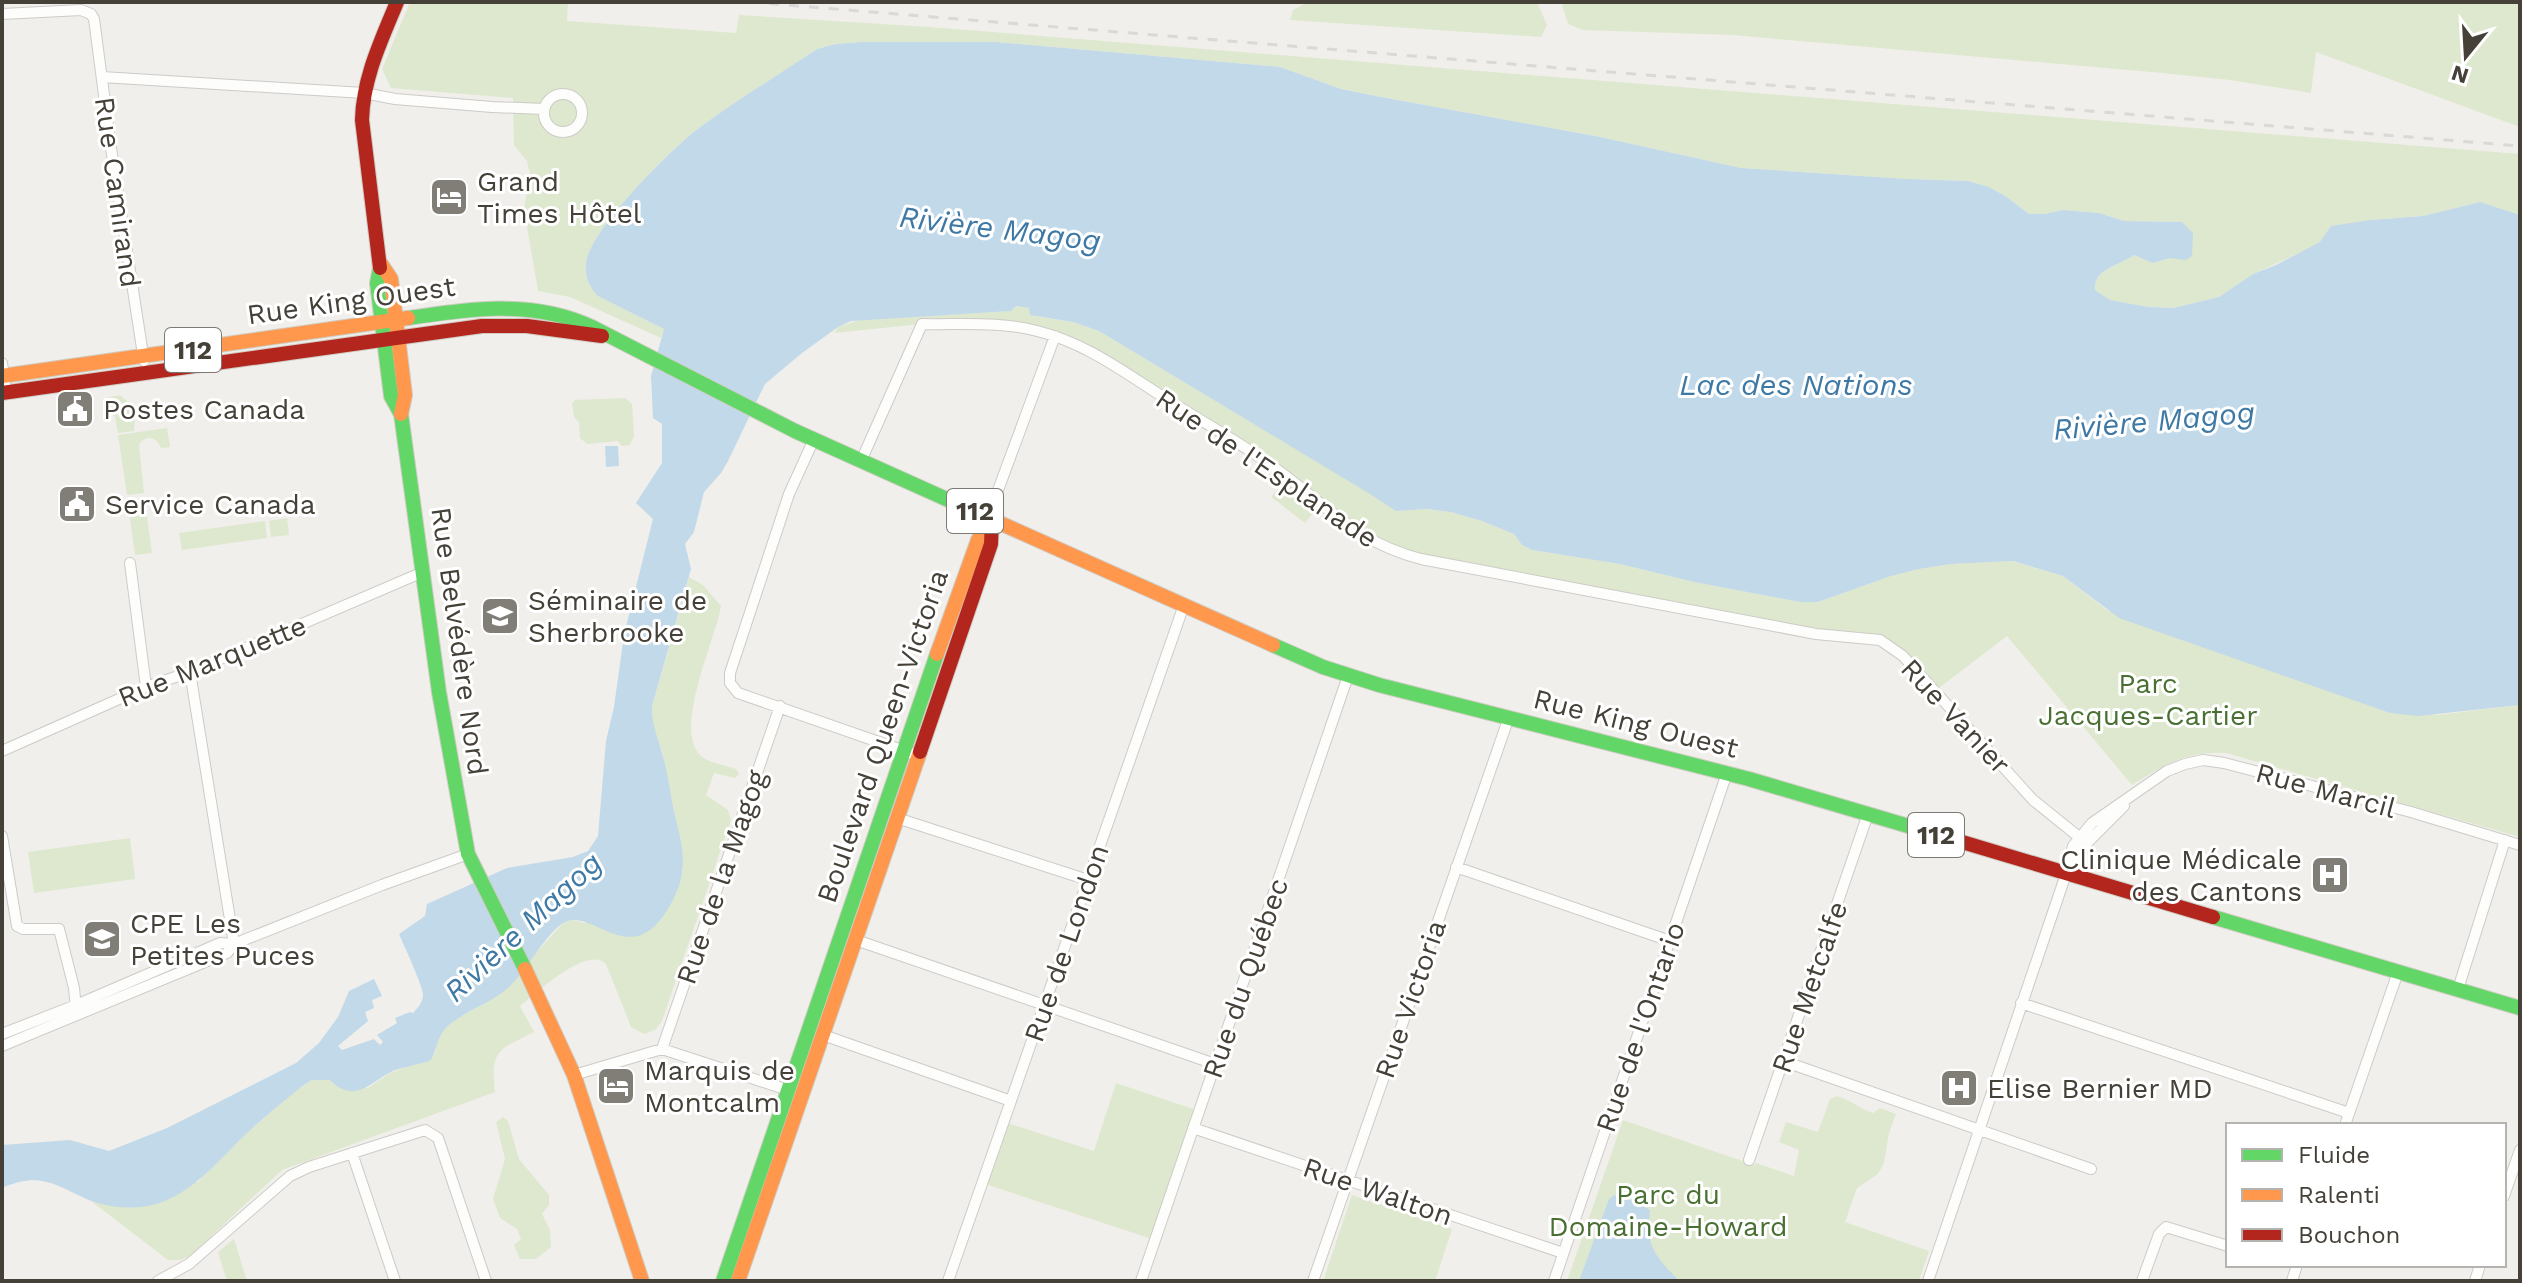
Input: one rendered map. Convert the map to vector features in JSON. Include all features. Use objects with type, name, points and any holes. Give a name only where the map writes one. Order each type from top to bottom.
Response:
[{"type":"main road","name":"Rue Belvédère Nord","points":[[397,2],[364,93],[362,120],[381,264],[391,279],[391,339],[405,395],[401,414],[449,754],[468,854],[574,1075]]},
{"type":"main road","name":"Rue King Ouest","points":[[3,372],[143,358],[474,309],[540,309],[577,318],[651,360],[766,417],[1277,648],[1348,676],[1727,773],[2520,1008]]},
{"type":"main road","name":"Rue King Ouest","points":[[4,392],[511,324],[608,337]]},
{"type":"main road","name":"Boulevard Queen-Victoria","points":[[723,1281],[903,750],[978,540],[992,519]]},
{"type":"main road","name":"Boulevard Queen-Victoria","points":[[738,1281],[991,544],[992,519]]},
{"type":"main road","points":[[574,1075],[635,1261],[645,1281]]},
{"type":"street","name":"Rue Camirand","points":[[2,14],[71,10],[87,12],[94,19],[146,375]]},
{"type":"street","points":[[102,77],[364,93],[395,99],[544,109]]},
{"type":"street","name":"Rue de l'Esplanade","points":[[861,461],[922,324],[1000,325],[1034,330],[1096,355],[1253,453],[1358,534],[1395,552],[1816,634]]},
{"type":"street","points":[[992,519],[994,501],[1055,336]]},
{"type":"street","points":[[3,372],[4,392]]},
{"type":"street","points":[[814,439],[789,494],[730,673],[730,683],[738,693],[919,756]]},
{"type":"street","points":[[130,563],[146,687]]},
{"type":"street","name":"Rue Marquette","points":[[2,751],[146,687],[190,672],[423,572]]},
{"type":"street","name":"Rue de London","points":[[948,1281],[1184,605]]},
{"type":"street","name":"Rue Vanier","points":[[1816,634],[1880,640],[1903,656],[2033,800],[2079,837]]},
{"type":"street","points":[[190,672],[234,944]]},
{"type":"street","name":"Rue du Québec","points":[[1141,1281],[1348,676]]},
{"type":"street","name":"Rue de la Magog","points":[[662,1049],[780,706]]},
{"type":"street","name":"Rue Victoria","points":[[1313,1281],[1509,717]]},
{"type":"street","name":"Rue Marcil","points":[[2079,837],[2092,823],[2167,771],[2203,760],[2411,812],[2520,845]]},
{"type":"street","name":"Rue de l'Ontario","points":[[1554,1281],[1727,773]]},
{"type":"street","name":"Rue Marcil","points":[[2066,874],[2086,844],[2137,793]]},
{"type":"street","name":"Rue Metcalfe","points":[[1749,1160],[1868,814]]},
{"type":"street","points":[[897,818],[1088,880]]},
{"type":"street","points":[[2,836],[17,926],[23,929],[59,929],[77,1010]]},
{"type":"street","points":[[1928,1281],[2066,874],[2069,854],[2079,837]]},
{"type":"street","points":[[2458,989],[2505,840]]},
{"type":"street","points":[[2,1046],[220,943],[234,944],[468,854]]},
{"type":"street","points":[[1456,867],[1670,941]]},
{"type":"street","points":[[856,940],[1215,1064]]},
{"type":"street","points":[[2346,1123],[2398,972]]},
{"type":"street","points":[[2021,1003],[2349,1113]]},
{"type":"street","points":[[2,1034],[77,1010]]},
{"type":"street","points":[[823,1035],[1011,1101]]},
{"type":"street","points":[[574,1075],[662,1049],[788,1090]]},
{"type":"street","points":[[1783,1061],[2091,1169]]},
{"type":"street","name":"Rue Walton","points":[[1193,1128],[1563,1253]]},
{"type":"street","points":[[158,1281],[189,1264],[290,1176],[417,1132],[431,1132],[438,1138],[486,1281]]},
{"type":"street","points":[[2506,1190],[2520,1150]]},
{"type":"street","points":[[352,1153],[395,1281]]},
{"type":"street","points":[[2142,1281],[2159,1234],[2166,1227],[2226,1245]]},
{"type":"street","points":[[2292,1281],[2296,1267]]},
{"type":"green space","points":[[410,2],[568,2],[567,21],[736,33],[739,15],[929,27],[2520,154],[2520,215],[2479,202],[2423,216],[2371,220],[2253,274],[2219,297],[2173,308],[2149,307],[2110,300],[2095,290],[2095,283],[2108,269],[2134,255],[2153,263],[2170,258],[2182,222],[2124,221],[2099,213],[2063,210],[2029,214],[1989,187],[1968,181],[1741,168],[1600,137],[1341,89],[1280,67],[996,42],[861,42],[817,49],[699,128],[652,171],[601,231],[586,263],[590,285],[599,296],[664,329],[661,338],[570,297],[538,291],[524,209],[530,174],[527,161],[514,145],[513,98],[391,88],[382,69]]},
{"type":"green space","points":[[1308,2],[1537,2],[1547,25],[1541,37],[1290,20],[1293,10]]},
{"type":"green space","points":[[1561,2],[2520,2],[2520,127],[2316,52],[2311,93],[2162,73],[1733,35],[1583,30],[1568,24]]},
{"type":"green space","name":"Parc Jacques-Cartier","points":[[1016,306],[1029,308],[1035,316],[1073,322],[1099,331],[1396,511],[1426,509],[1451,512],[1514,534],[1522,545],[1532,550],[1620,564],[1800,602],[1818,602],[1919,569],[2012,561],[2063,576],[2108,611],[2437,715],[2520,705],[2520,837],[2226,753],[2187,757],[2132,785],[2007,636],[1935,691],[1890,646],[1395,552],[1286,476],[1096,355],[1034,330],[922,324],[834,333],[838,327],[859,320],[1011,311]]},
{"type":"green space","points":[[120,395],[136,409],[134,431],[118,433],[115,417],[105,405],[107,398]]},
{"type":"green space","points":[[625,398],[632,404],[634,436],[630,445],[622,446],[618,441],[587,444],[580,438],[579,422],[574,417],[572,403],[575,400]]},
{"type":"green space","points":[[167,428],[170,447],[161,448],[151,438],[144,439],[139,445],[144,493],[127,495],[118,435]]},
{"type":"green space","points":[[1281,485],[1315,511],[1305,523],[1271,497]]},
{"type":"green space","points":[[145,502],[152,553],[135,555],[128,504]]},
{"type":"green space","points":[[287,518],[289,535],[271,537],[269,521]]},
{"type":"green space","points":[[265,521],[267,538],[182,550],[179,533]]},
{"type":"green space","points":[[689,577],[703,585],[721,606],[693,706],[693,743],[701,756],[736,769],[739,774],[735,778],[714,773],[706,795],[728,810],[731,820],[662,1021],[655,1030],[644,1034],[631,1027],[606,964],[598,960],[587,961],[562,973],[520,1006],[534,1032],[512,1043],[496,1059],[495,1092],[282,1170],[191,1255],[181,1260],[168,1260],[91,1201],[109,1205],[198,1182],[246,1134],[312,1080],[330,1080],[368,1088],[390,1073],[424,1063],[435,1053],[437,1041],[444,1030],[457,1018],[495,998],[564,922],[573,920],[585,923],[683,871],[682,851],[663,755],[651,718]]},
{"type":"green space","points":[[130,838],[135,879],[34,893],[28,852]]},
{"type":"green space","points":[[1116,1083],[1199,1111],[1155,1240],[982,1183],[1004,1122],[1094,1151]]},
{"type":"green space","name":"Parc du Domaine-Howard","points":[[1837,1096],[1873,1113],[1880,1108],[1896,1114],[1884,1163],[1878,1174],[1857,1188],[1845,1222],[1929,1251],[1919,1281],[1567,1281],[1623,1120],[1794,1176],[1799,1150],[1779,1142],[1786,1122],[1818,1132],[1830,1099]]},
{"type":"green space","points":[[503,1117],[508,1121],[519,1159],[549,1195],[549,1205],[542,1214],[550,1230],[551,1247],[536,1259],[520,1259],[514,1245],[521,1239],[517,1229],[500,1218],[493,1199],[505,1159],[496,1122]]},
{"type":"green space","points":[[1352,1195],[1452,1229],[1435,1281],[1323,1281]]},
{"type":"green space","points":[[234,1239],[247,1281],[227,1281],[218,1252]]},
{"type":"water","name":"Lac des Nations","points":[[861,42],[996,42],[1280,67],[1341,89],[1600,137],[1741,168],[1968,181],[1989,187],[2029,214],[2063,210],[2099,213],[2124,221],[2182,222],[2193,233],[2192,256],[2186,260],[2170,258],[2153,263],[2134,255],[2108,269],[2095,283],[2095,290],[2110,300],[2149,307],[2173,308],[2219,297],[2253,274],[2320,242],[2331,226],[2423,216],[2480,202],[2520,215],[2520,705],[2418,716],[2390,713],[2119,618],[2063,576],[2013,561],[1919,569],[1818,602],[1800,602],[1620,564],[1532,550],[1522,545],[1514,534],[1451,512],[1426,509],[1396,511],[1099,331],[1073,322],[1030,315],[1029,308],[1016,306],[1011,311],[851,321],[802,353],[765,384],[728,461],[704,492],[694,532],[685,544],[691,569],[652,706],[683,864],[674,899],[652,928],[638,936],[624,936],[586,922],[574,920],[563,923],[505,991],[446,1028],[431,1060],[393,1071],[355,1091],[347,1091],[330,1080],[312,1080],[265,1117],[203,1176],[169,1199],[148,1206],[122,1207],[97,1203],[57,1185],[37,1180],[2,1188],[2,1145],[70,1140],[109,1151],[167,1128],[296,1063],[319,1043],[338,1017],[349,991],[374,979],[382,996],[372,1000],[374,1008],[365,1012],[368,1021],[338,1046],[342,1050],[374,1039],[380,1045],[383,1042],[377,1035],[397,1023],[395,1018],[413,1013],[422,1001],[420,985],[399,934],[425,916],[427,904],[507,868],[573,857],[588,851],[598,836],[606,741],[624,635],[653,519],[636,503],[662,463],[662,424],[653,418],[651,376],[664,329],[598,296],[590,285],[586,263],[601,231],[616,211],[670,153],[699,128],[817,49]]},
{"type":"water","points":[[605,446],[618,446],[619,466],[606,467]]},
{"type":"water","points":[[1614,1195],[1650,1210],[1649,1233],[1654,1250],[1679,1281],[1579,1281],[1609,1199]]},
{"type":"railway","points":[[749,2],[2520,146]]},
{"type":"traffic: fast","points":[[380,268],[377,283],[391,396],[401,414],[439,692],[468,854],[525,969]]},
{"type":"traffic: fast","points":[[408,318],[501,309],[524,309],[569,318],[795,431],[964,507]]},
{"type":"traffic: fast","points":[[1273,645],[1323,667],[1379,685],[1749,779],[1932,833]]},
{"type":"traffic: fast","points":[[723,1281],[937,654]]},
{"type":"traffic: fast","points":[[2213,917],[2520,1008]]},
{"type":"traffic: slow","points":[[381,264],[391,279],[405,395],[401,414]]},
{"type":"traffic: slow","points":[[2,376],[408,318]]},
{"type":"traffic: slow","points":[[964,507],[1273,645]]},
{"type":"traffic: slow","points":[[937,654],[978,540],[992,519]]},
{"type":"traffic: slow","points":[[738,1281],[920,752]]},
{"type":"traffic: slow","points":[[525,969],[574,1075],[642,1281]]},
{"type":"traffic: jam","points":[[380,268],[362,120],[363,104],[369,74],[397,2]]},
{"type":"traffic: jam","points":[[2,393],[482,326],[527,326],[602,336]]},
{"type":"traffic: jam","points":[[920,752],[991,544],[992,519]]},
{"type":"traffic: jam","points":[[1932,833],[2213,917]]},
{"type":"place","name":"Grand Times Hôtel","points":[[449,197]]},
{"type":"place","name":"Postes Canada","points":[[75,409]]},
{"type":"place","name":"Service Canada","points":[[77,504]]},
{"type":"place","name":"Séminaire de Sherbrooke","points":[[500,616]]},
{"type":"place","name":"Clinique Médicale des Cantons","points":[[2330,875]]},
{"type":"place","name":"CPE Les Petites Puces","points":[[102,939]]},
{"type":"place","name":"Marquis de Montcalm","points":[[616,1086]]},
{"type":"place","name":"Elise Bernier MD","points":[[1959,1088]]},
{"type":"water label","name":"Rivière Magog","points":[[1000,229]]},
{"type":"water label","name":"Rivière Magog","points":[[2154,421]]},
{"type":"water label","name":"Rivière Magog","points":[[523,927]]}]
